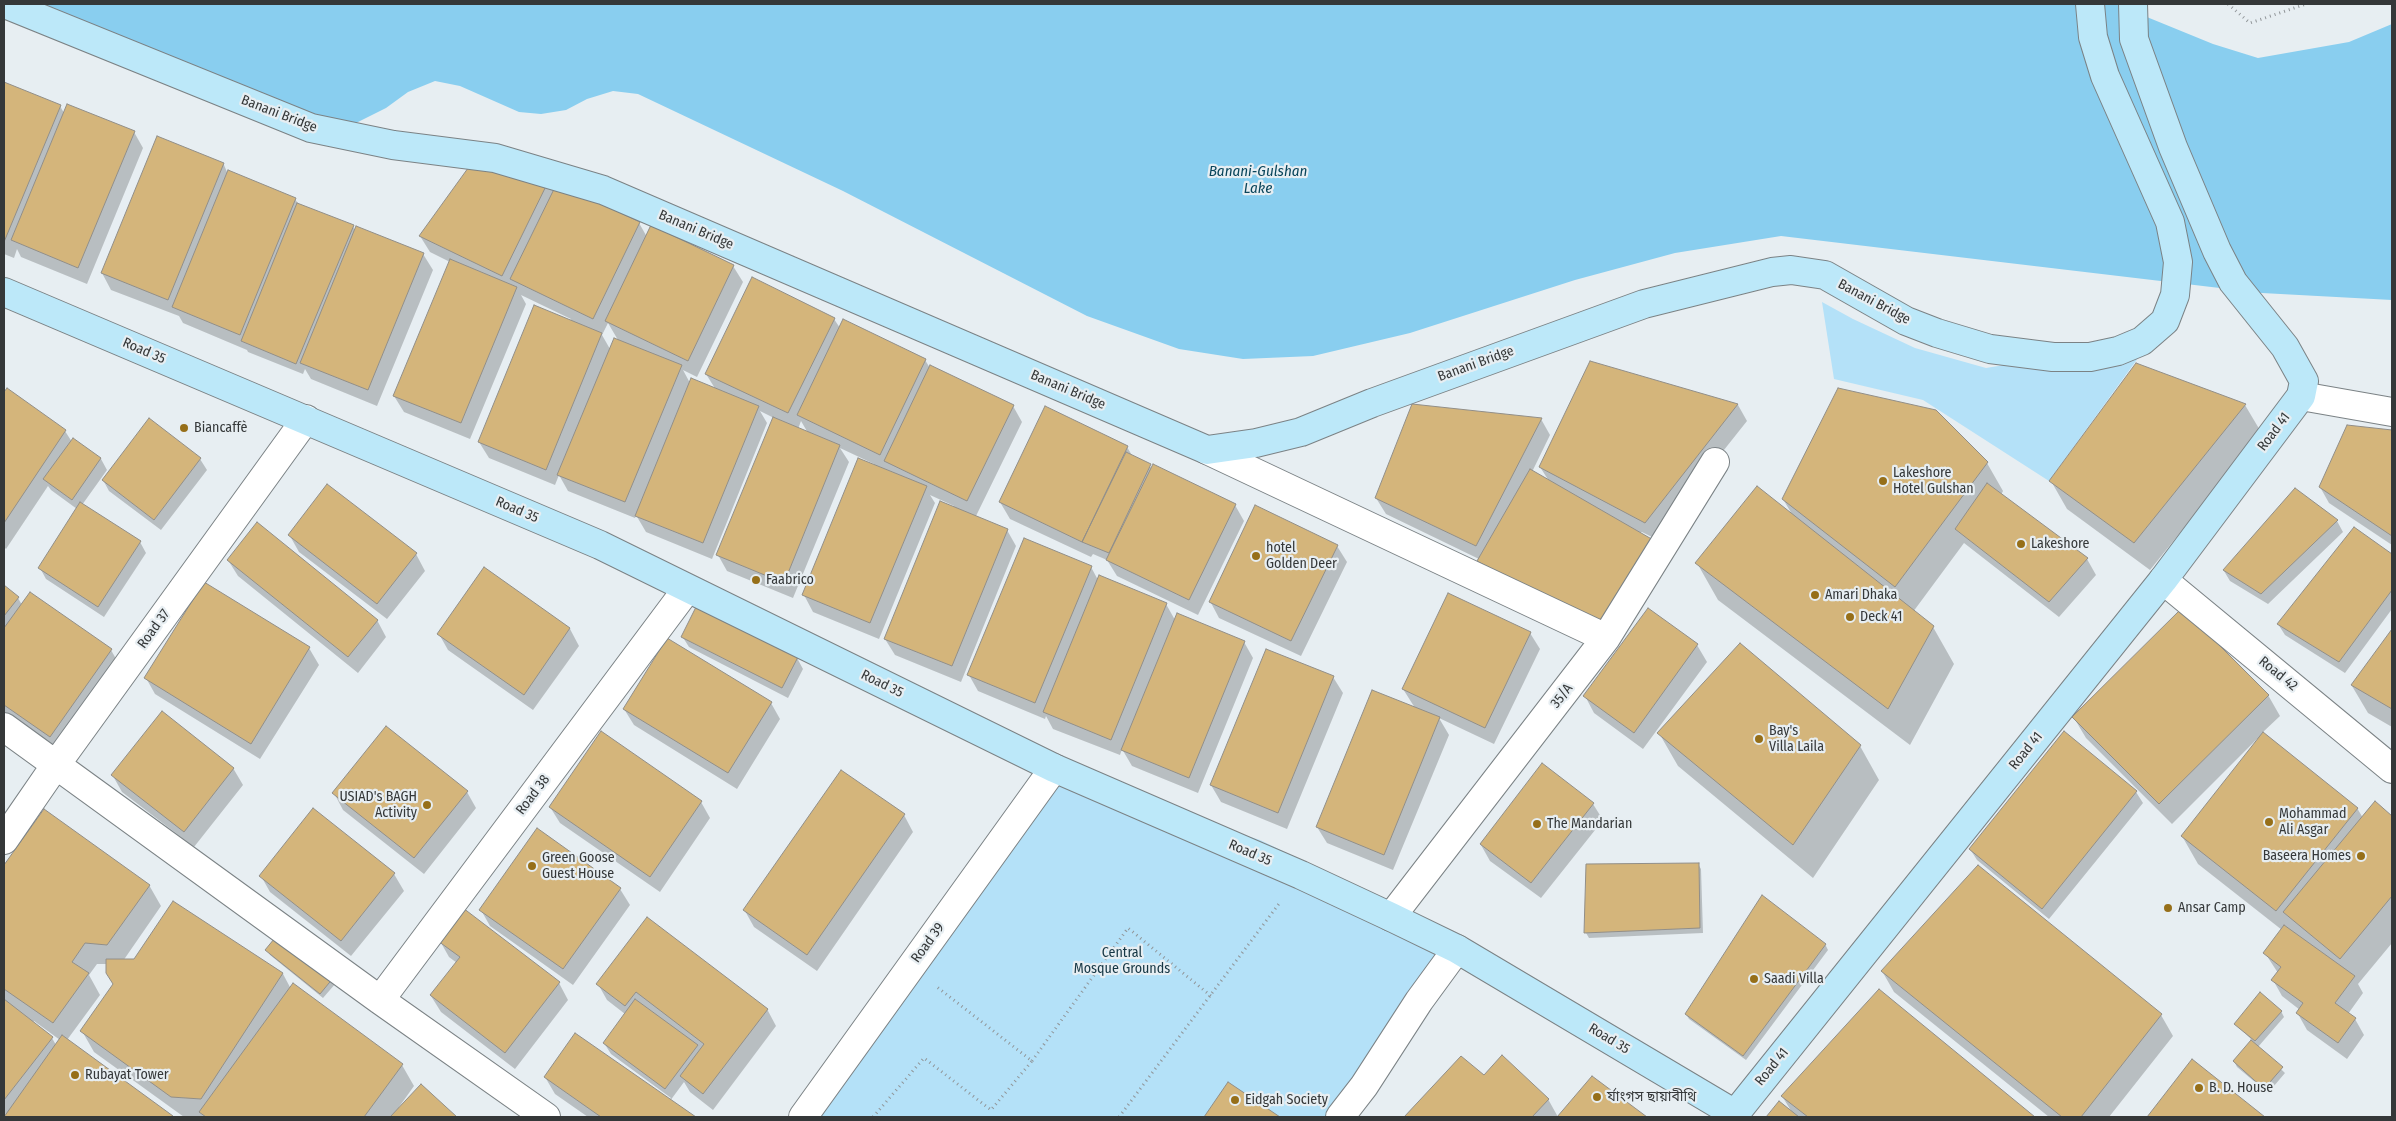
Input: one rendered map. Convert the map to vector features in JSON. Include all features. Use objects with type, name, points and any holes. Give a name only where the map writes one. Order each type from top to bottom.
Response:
[{"type":"main road","name":"Banani Bridge","points":[[4,4],[311,128],[393,145],[495,158],[603,190],[1208,450],[1256,443],[1301,432],[1372,403],[1644,304],[1772,272],[1791,270],[1825,276],[1906,320],[1937,333],[1990,349],[2053,357],[2090,357],[2118,351],[2142,341],[2165,321],[2175,295],[2178,262],[2170,222],[2104,76],[2093,37],[2090,4]]},
{"type":"main road","points":[[2133,4],[2134,39],[2174,147],[2217,251],[2233,282],[2285,347],[2303,388]]},
{"type":"main road","name":"Road 35","points":[[4,292],[600,545],[686,589],[1054,768],[1301,875],[1391,917],[1457,949],[1737,1116]]},
{"type":"main road","name":"Road 41","points":[[1737,1116],[2163,580],[2303,388]]},
{"type":"street","points":[[2303,388],[2392,412]]},
{"type":"street","name":"Road 37","points":[[4,840],[55,766],[306,419]]},
{"type":"street","points":[[1208,450],[1606,638]]},
{"type":"street","name":"35/A","points":[[1391,917],[1606,638],[1715,462]]},
{"type":"street","name":"Road 42","points":[[2163,580],[2392,768]]},
{"type":"street","name":"Road 38","points":[[380,1000],[686,589]]},
{"type":"street","points":[[4,727],[55,766],[380,1000],[546,1117]]},
{"type":"street","name":"Road 39","points":[[803,1117],[1054,768]]},
{"type":"street","points":[[1340,1117],[1364,1086],[1419,1001],[1457,949]]},
{"type":"path","points":[[2228,4],[2250,23],[2306,4]]},
{"type":"path","points":[[1119,1117],[1301,875]]},
{"type":"path","points":[[873,1117],[924,1058],[991,1110],[1032,1060],[1128,928],[1211,996]]},
{"type":"path","points":[[911,967],[1032,1060]]},
{"type":"green space","points":[[1822,302],[1915,348],[1986,368],[2053,357],[2146,347],[2049,481],[1923,400],[1834,379]]},
{"type":"green space","name":"Central Mosque Grounds","points":[[1062,778],[1260,840],[1457,935],[1330,1117],[814,1117]]},
{"type":"water","name":"Banani-Gulshan Lake","points":[[21,4],[2115,4],[2213,44],[2258,58],[2349,42],[2392,24],[2392,300],[2262,293],[1781,236],[1675,253],[1575,280],[1410,333],[1313,356],[1243,359],[1179,349],[1087,316],[843,191],[638,94],[613,91],[587,99],[566,110],[541,114],[519,112],[460,86],[435,81],[408,92],[386,108],[350,126],[310,122]]},
{"type":"building","points":[[4,82],[61,105],[4,242]]},
{"type":"building","points":[[67,104],[135,131],[78,268],[11,240]]},
{"type":"building","points":[[157,136],[224,163],[168,300],[101,273]]},
{"type":"building","points":[[471,164],[549,180],[502,276],[419,236]]},
{"type":"building","points":[[228,170],[296,198],[240,335],[172,307]]},
{"type":"building","points":[[557,183],[640,222],[593,319],[510,279]]},
{"type":"building","points":[[297,203],[354,225],[296,364],[241,341]]},
{"type":"building","points":[[651,225],[734,265],[688,361],[605,321]]},
{"type":"building","points":[[356,226],[424,253],[368,390],[300,363]]},
{"type":"building","points":[[450,259],[517,287],[461,423],[393,396]]},
{"type":"building","points":[[752,277],[835,318],[788,413],[705,374]]},
{"type":"building","points":[[534,305],[602,333],[546,470],[478,442]]},
{"type":"building","points":[[843,319],[926,359],[880,455],[797,415]]},
{"type":"building","points":[[614,338],[682,365],[625,502],[557,475]]},
{"type":"building","points":[[1590,361],[1738,404],[1645,523],[1539,467]]},
{"type":"building","points":[[2136,363],[2246,404],[2134,543],[2049,481]]},
{"type":"building","points":[[930,365],[1014,405],[967,501],[884,461]]},
{"type":"building","points":[[691,378],[759,406],[703,543],[635,516]]},
{"type":"building","points":[[7,388],[66,430],[4,523],[4,392]]},
{"type":"building","name":"Lakeshore Hotel Gulshan","points":[[1838,388],[1936,410],[1988,462],[1895,587],[1782,499]]},
{"type":"building","points":[[1412,404],[1542,418],[1476,546],[1375,498]]},
{"type":"building","points":[[1045,406],[1128,446],[1082,542],[999,502]]},
{"type":"building","points":[[773,417],[840,445],[784,583],[716,555]]},
{"type":"building","points":[[149,418],[201,458],[154,520],[102,480]]},
{"type":"building","points":[[2347,425],[2392,430],[2392,536],[2319,487]]},
{"type":"building","points":[[73,438],[101,458],[72,500],[43,479]]},
{"type":"building","points":[[1126,452],[1151,464],[1109,553],[1082,542]]},
{"type":"building","points":[[858,458],[927,486],[870,623],[802,595]]},
{"type":"building","points":[[1153,464],[1236,504],[1189,600],[1106,560]]},
{"type":"building","points":[[1530,469],[1655,541],[1601,633],[1477,561]]},
{"type":"building","name":"Lakeshore","points":[[1987,483],[2088,558],[2049,602],[1955,529]]},
{"type":"building","points":[[327,484],[417,553],[377,604],[288,535]]},
{"type":"building","name":"Amari Dhaka","points":[[1757,486],[1934,626],[1888,709],[1695,563]]},
{"type":"building","points":[[2295,488],[2338,520],[2261,594],[2223,570]]},
{"type":"building","points":[[940,501],[1008,529],[952,666],[884,639]]},
{"type":"building","points":[[80,502],[141,541],[98,607],[38,568]]},
{"type":"building","points":[[1255,505],[1338,545],[1291,641],[1209,602]]},
{"type":"building","points":[[257,522],[378,620],[348,657],[227,560]]},
{"type":"building","points":[[2354,527],[2392,554],[2392,590],[2339,662],[2277,624]]},
{"type":"building","points":[[1024,538],[1092,566],[1035,703],[967,675]]},
{"type":"building","points":[[484,567],[570,628],[524,695],[437,634]]},
{"type":"building","points":[[1099,575],[1167,603],[1111,740],[1043,712]]},
{"type":"building","points":[[204,582],[310,647],[251,744],[144,678]]},
{"type":"building","points":[[4,585],[19,597],[4,616]]},
{"type":"building","points":[[30,592],[112,649],[50,737],[4,705],[4,628]]},
{"type":"building","points":[[1448,593],[1531,632],[1485,728],[1402,689]]},
{"type":"building","points":[[697,605],[798,657],[782,688],[681,637]]},
{"type":"building","points":[[1648,608],[1698,644],[1634,733],[1583,696]]},
{"type":"building","points":[[2182,608],[2269,695],[2159,804],[2072,717]]},
{"type":"building","points":[[1177,613],[1245,641],[1189,778],[1121,750]]},
{"type":"building","points":[[2392,629],[2392,709],[2351,685]]},
{"type":"building","points":[[667,638],[772,702],[728,773],[623,709]]},
{"type":"building","name":"Bay's Villa Laila","points":[[1740,643],[1861,745],[1793,845],[1657,733]]},
{"type":"building","points":[[1266,649],[1334,676],[1278,813],[1210,785]]},
{"type":"building","points":[[1372,690],[1440,717],[1384,855],[1316,827]]},
{"type":"building","points":[[162,711],[234,768],[184,832],[111,775]]},
{"type":"building","points":[[386,726],[468,791],[414,858],[332,793]]},
{"type":"building","points":[[601,731],[702,801],[650,877],[549,807]]},
{"type":"building","points":[[2064,731],[2137,791],[2042,909],[1969,849]]},
{"type":"building","name":"Mohammad Ali Asgar","points":[[2263,732],[2358,808],[2276,911],[2181,836]]},
{"type":"building","name":"The Mandarian","points":[[1542,763],[1594,803],[1531,883],[1480,844]]},
{"type":"building","points":[[841,770],[905,814],[807,955],[743,910]]},
{"type":"building","name":"Baseera Homes","points":[[2375,801],[2392,816],[2392,896],[2340,959],[2283,912]]},
{"type":"building","points":[[313,808],[395,873],[341,941],[259,876]]},
{"type":"building","points":[[44,809],[150,885],[107,945],[85,943],[72,962],[89,973],[53,1023],[4,989],[4,865]]},
{"type":"building","points":[[537,828],[621,888],[563,969],[479,910]]},
{"type":"building","points":[[1699,863],[1700,928],[1584,933],[1586,864]]},
{"type":"building","points":[[1978,865],[2162,1014],[2081,1117],[2062,1117],[1881,971]]},
{"type":"building","name":"Saadi Villa","points":[[1762,895],[1826,944],[1743,1056],[1685,1014]]},
{"type":"building","points":[[173,901],[283,973],[201,1099],[171,1097],[80,1031],[113,984],[106,973],[106,959],[134,959]]},
{"type":"building","points":[[463,908],[560,982],[505,1053],[430,995],[460,957],[438,941]]},
{"type":"building","points":[[647,917],[768,1009],[703,1094],[680,1076],[704,1044],[636,992],[625,1006],[596,984]]},
{"type":"building","points":[[2284,925],[2355,976],[2335,1003],[2356,1018],[2338,1043],[2296,1013],[2303,1003],[2271,980],[2281,967],[2263,953]]},
{"type":"building","points":[[279,933],[334,977],[320,994],[265,950]]},
{"type":"building","points":[[293,983],[403,1064],[364,1117],[206,1117],[199,1112]]},
{"type":"building","points":[[1879,989],[2035,1117],[1808,1117],[1781,1096]]},
{"type":"building","points":[[2260,992],[2282,1011],[2255,1041],[2234,1024]]},
{"type":"building","points":[[4,999],[53,1037],[4,1100]]},
{"type":"building","points":[[635,999],[698,1045],[665,1089],[603,1043]]},
{"type":"building","points":[[575,1033],[696,1117],[601,1117],[544,1077]]},
{"type":"building","name":"Rubayat Tower","points":[[62,1035],[173,1116],[4,1117]]},
{"type":"building","points":[[2251,1040],[2283,1067],[2264,1089],[2233,1061]]},
{"type":"building","points":[[1502,1055],[1549,1099],[1532,1117],[1404,1117],[1461,1056],[1484,1075]]},
{"type":"building","name":"B. D. House","points":[[2192,1059],[2265,1117],[2147,1117]]},
{"type":"building","name":"র্যাংগস ছায়াবীথি","points":[[1592,1076],[1647,1117],[1557,1117]]},
{"type":"building","name":"Eidgah Society","points":[[1228,1082],[1280,1117],[1204,1117]]},
{"type":"building","points":[[421,1084],[457,1117],[390,1117]]},
{"type":"building","points":[[1779,1101],[1799,1117],[1766,1117]]},
{"type":"place","name":"Biancaffè","points":[[184,428]]},
{"type":"place","name":"Lakeshore Hotel Gulshan","points":[[1883,481]]},
{"type":"place","name":"Lakeshore","points":[[2021,544]]},
{"type":"place","name":"hotel Golden Deer","points":[[1256,556]]},
{"type":"place","name":"Faabrico","points":[[756,580]]},
{"type":"place","name":"Amari Dhaka","points":[[1815,595]]},
{"type":"place","name":"Deck 41","points":[[1850,617]]},
{"type":"place","name":"Bay's Villa Laila","points":[[1759,739]]},
{"type":"place","name":"USIAD's BAGH Activity","points":[[427,805]]},
{"type":"place","name":"Mohammad Ali Asgar","points":[[2269,822]]},
{"type":"place","name":"The Mandarian","points":[[1537,824]]},
{"type":"place","name":"Baseera Homes","points":[[2361,856]]},
{"type":"place","name":"Green Goose Guest House","points":[[532,866]]},
{"type":"place","name":"Ansar Camp","points":[[2168,908]]},
{"type":"place","name":"Saadi Villa","points":[[1754,979]]},
{"type":"place","name":"Rubayat Tower","points":[[75,1075]]},
{"type":"place","name":"B. D. House","points":[[2199,1088]]},
{"type":"place","name":"র্যাংগস ছায়াবীথি","points":[[1597,1097]]},
{"type":"place","name":"Eidgah Society","points":[[1235,1100]]}]
